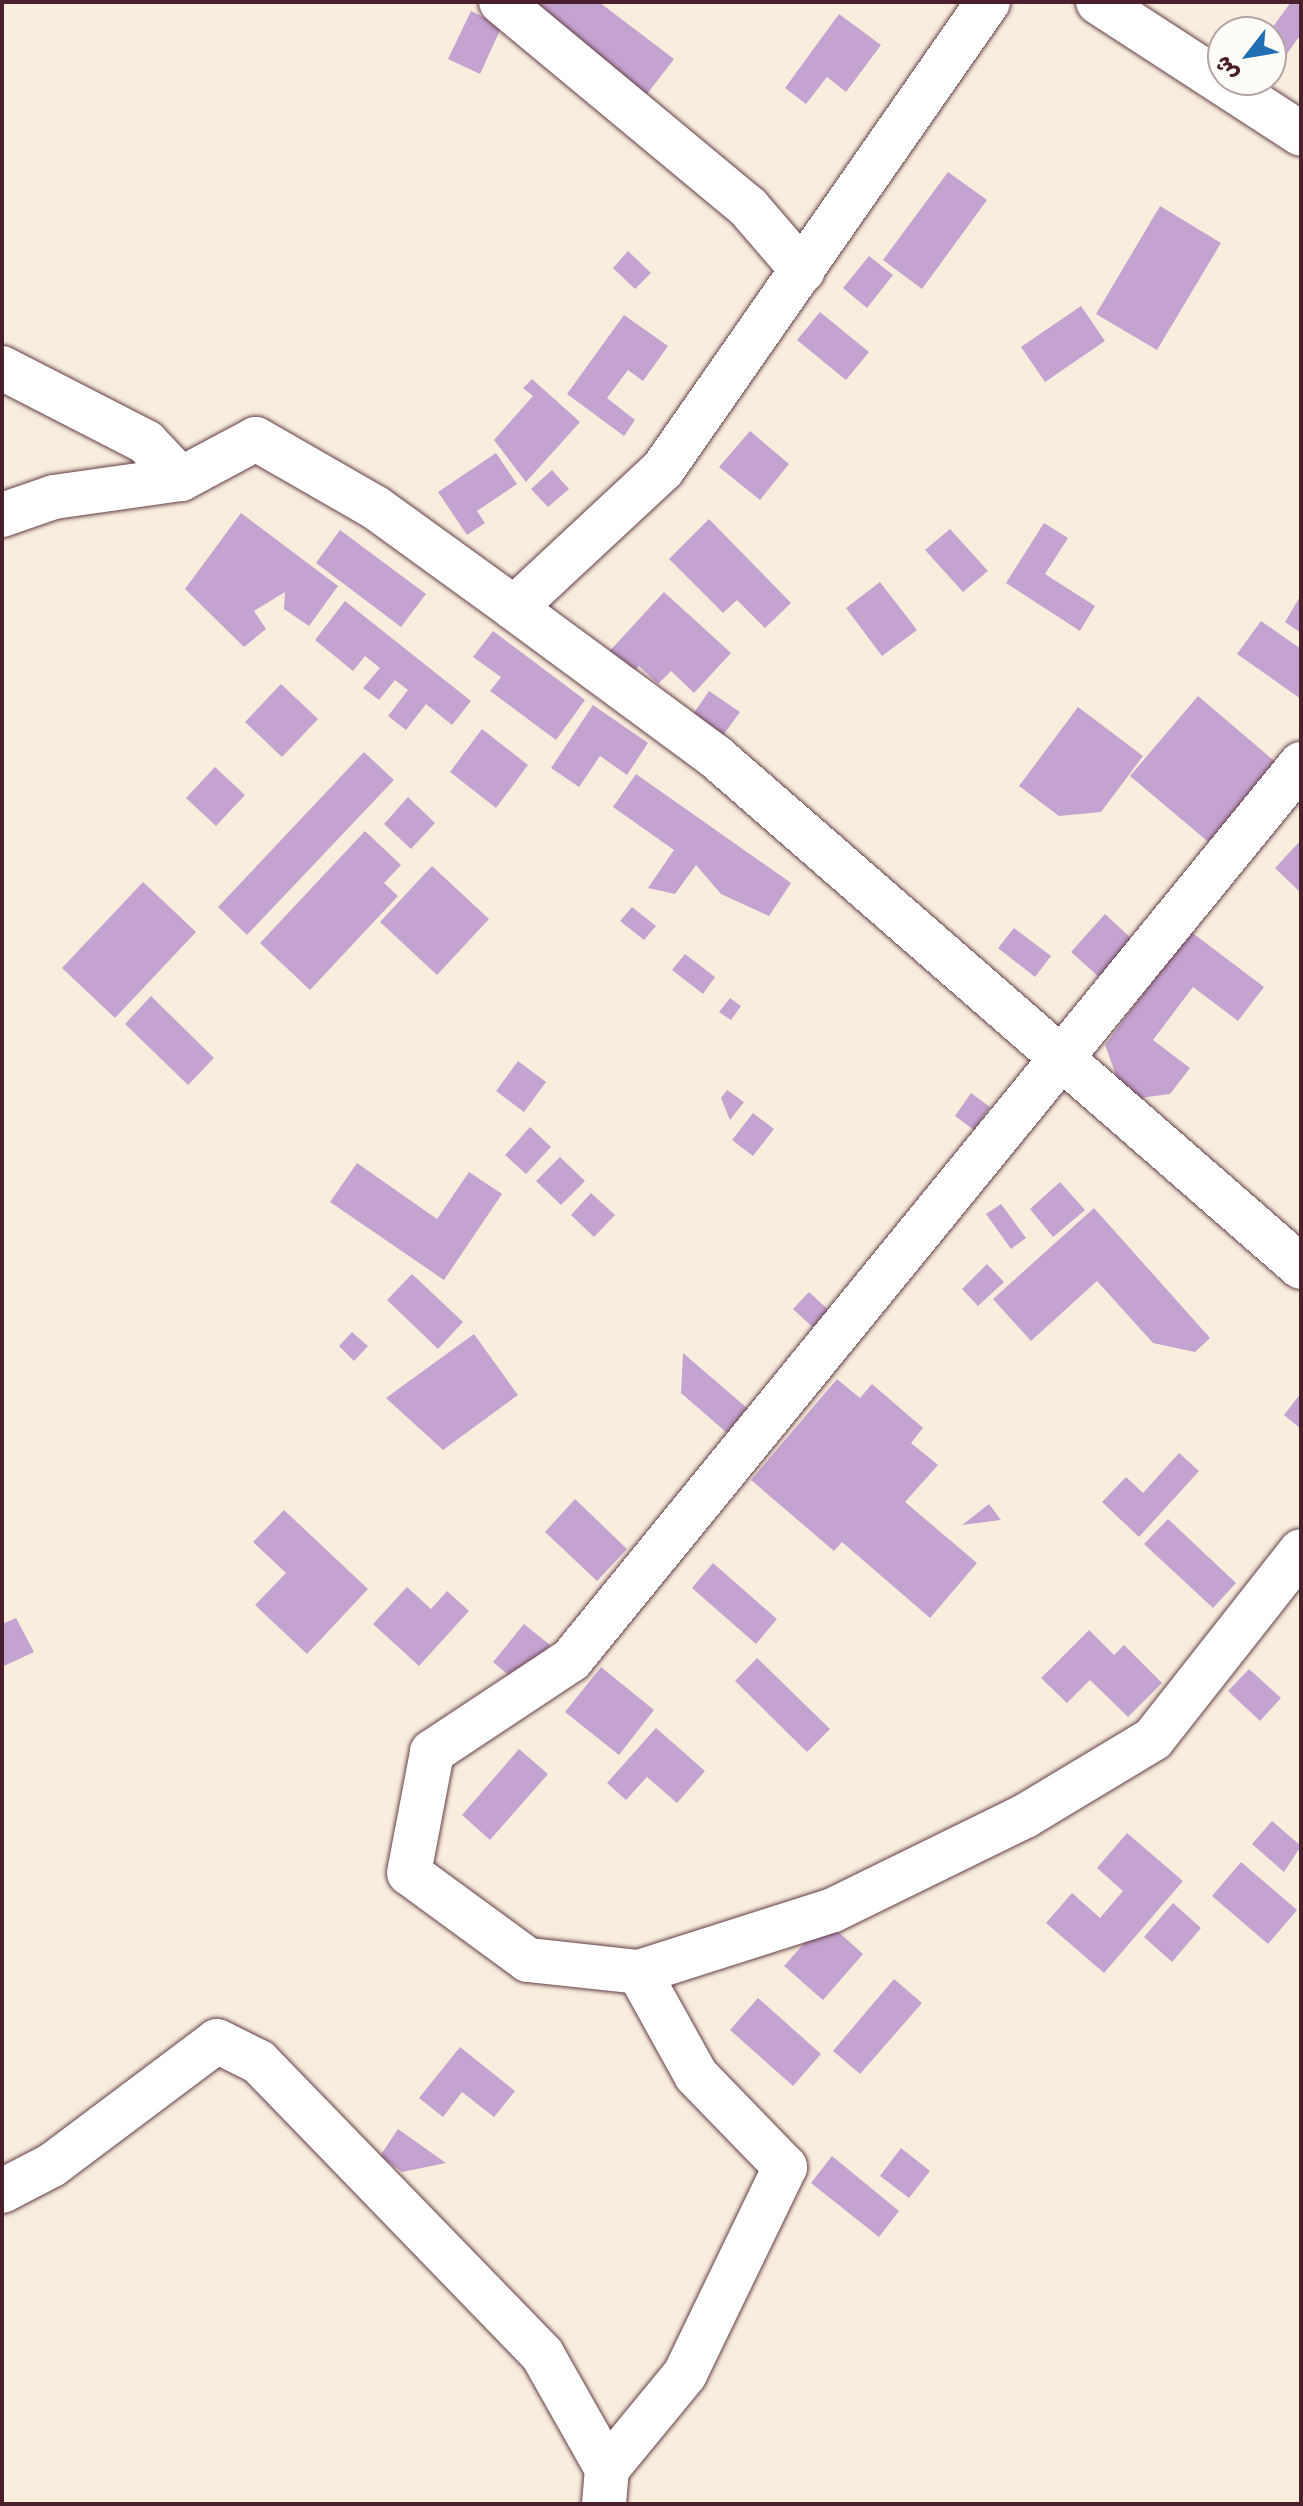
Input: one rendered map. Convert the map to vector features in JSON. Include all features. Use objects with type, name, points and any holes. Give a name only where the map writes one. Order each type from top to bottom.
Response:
[{"type":"street","points":[[501,2],[748,207],[803,271]]},
{"type":"street","points":[[1098,2],[1301,134]]},
{"type":"street","points":[[514,608],[563,570],[663,469],[803,271],[980,5]]},
{"type":"street","points":[[2,368],[146,442],[181,479]]},
{"type":"street","points":[[2,515],[54,497],[181,479],[256,439],[376,508],[716,757],[1060,1063],[1301,1267]]},
{"type":"street","points":[[1301,764],[571,1660],[432,1752],[409,1873],[528,1960],[639,1972],[833,1910],[1025,1816],[1153,1739],[1301,1551]]},
{"type":"street","points":[[2,2191],[52,2165],[217,2041],[259,2062],[542,2354],[605,2486],[685,2374],[785,2167],[696,2075],[639,1972]]},
{"type":"building","points":[[518,2],[599,2],[674,59],[644,98]]},
{"type":"building","points":[[1291,2],[1301,2],[1301,34],[1287,54],[1287,16],[1281,16]]},
{"type":"building","points":[[471,11],[502,26],[480,74],[448,59]]},
{"type":"building","points":[[839,14],[881,45],[846,92],[827,77],[806,104],[785,88]]},
{"type":"building","points":[[948,172],[987,200],[922,289],[883,260]]},
{"type":"building","points":[[1160,206],[1221,243],[1157,350],[1096,314]]},
{"type":"building","points":[[628,251],[651,273],[635,289],[613,268]]},
{"type":"building","points":[[869,256],[893,275],[867,308],[843,288]]},
{"type":"building","points":[[1081,306],[1105,341],[1045,382],[1021,347]]},
{"type":"building","points":[[820,312],[869,352],[846,380],[797,340]]},
{"type":"building","points":[[624,315],[668,346],[643,381],[628,370],[607,398],[635,420],[624,436],[567,394]]},
{"type":"building","points":[[532,379],[580,422],[526,482],[494,440],[533,396],[523,388]]},
{"type":"building","points":[[750,431],[789,464],[760,500],[719,467]]},
{"type":"building","points":[[496,453],[517,484],[477,511],[485,523],[467,535],[438,492]]},
{"type":"building","points":[[552,470],[569,489],[548,507],[531,489]]},
{"type":"building","points":[[241,513],[338,586],[309,626],[284,609],[285,592],[254,611],[266,629],[244,647],[185,589]]},
{"type":"building","points":[[709,519],[791,603],[765,628],[737,600],[723,613],[669,559]]},
{"type":"building","points":[[1044,523],[1068,538],[1045,574],[1095,606],[1080,631],[1006,583]]},
{"type":"building","points":[[950,529],[988,571],[963,592],[925,550]]},
{"type":"building","points":[[340,530],[426,594],[401,627],[316,563]]},
{"type":"building","points":[[880,582],[917,630],[882,656],[846,608]]},
{"type":"building","points":[[664,592],[731,653],[694,693],[671,671],[658,684],[639,666],[629,678],[605,656]]},
{"type":"building","points":[[1301,595],[1301,633],[1285,622]]},
{"type":"building","points":[[345,601],[471,701],[452,725],[426,704],[406,730],[388,716],[408,690],[395,680],[379,700],[363,688],[380,668],[365,656],[353,671],[315,640]]},
{"type":"building","points":[[1261,621],[1301,649],[1301,699],[1237,654]]},
{"type":"building","points":[[493,631],[585,700],[556,740],[490,691],[501,677],[473,657]]},
{"type":"building","points":[[281,684],[318,719],[282,757],[245,722]]},
{"type":"building","points":[[709,691],[740,712],[719,741],[689,720]]},
{"type":"building","points":[[1198,696],[1279,765],[1212,845],[1130,776]]},
{"type":"building","points":[[593,705],[648,743],[627,775],[600,756],[579,787],[551,768]]},
{"type":"building","points":[[1078,707],[1143,756],[1101,812],[1059,816],[1019,786]]},
{"type":"building","points":[[482,729],[528,765],[496,808],[450,772]]},
{"type":"building","points":[[364,752],[394,780],[247,935],[218,907]]},
{"type":"building","points":[[215,767],[245,795],[216,826],[186,798]]},
{"type":"building","points":[[636,774],[791,883],[769,916],[721,894],[696,865],[675,894],[648,888],[674,850],[613,807]]},
{"type":"building","points":[[408,797],[435,823],[411,849],[384,824]]},
{"type":"building","points":[[365,831],[401,865],[384,883],[398,896],[310,990],[260,943]]},
{"type":"building","points":[[1301,840],[1301,893],[1275,868]]},
{"type":"building","points":[[432,866],[489,919],[437,975],[380,922]]},
{"type":"building","points":[[143,882],[196,932],[115,1018],[62,968]]},
{"type":"building","points":[[632,907],[656,926],[644,940],[620,921]]},
{"type":"building","points":[[1105,914],[1132,939],[1099,977],[1071,952]]},
{"type":"building","points":[[1014,928],[1051,956],[1035,977],[998,948]]},
{"type":"building","points":[[1190,931],[1264,987],[1238,1021],[1193,987],[1153,1040],[1190,1068],[1170,1094],[1125,1100],[1105,1045]]},
{"type":"building","points":[[685,954],[715,977],[703,994],[672,970]]},
{"type":"building","points":[[151,996],[214,1058],[188,1085],[125,1024]]},
{"type":"building","points":[[730,998],[741,1006],[731,1020],[719,1012]]},
{"type":"building","points":[[518,1061],[546,1082],[524,1112],[496,1091]]},
{"type":"building","points":[[727,1090],[744,1102],[730,1120],[721,1098]]},
{"type":"building","points":[[971,1093],[990,1107],[974,1130],[955,1116]]},
{"type":"building","points":[[753,1113],[774,1129],[753,1156],[732,1140]]},
{"type":"building","points":[[530,1127],[551,1147],[526,1174],[505,1155]]},
{"type":"building","points":[[560,1157],[585,1181],[561,1205],[536,1181]]},
{"type":"building","points":[[357,1163],[437,1219],[469,1172],[502,1194],[444,1280],[330,1202]]},
{"type":"building","points":[[1060,1182],[1085,1210],[1053,1237],[1030,1209]]},
{"type":"building","points":[[591,1193],[615,1215],[594,1237],[571,1215]]},
{"type":"building","points":[[1001,1204],[1026,1238],[1011,1249],[986,1214]]},
{"type":"building","points":[[1094,1208],[1210,1338],[1195,1352],[1153,1343],[1097,1281],[1031,1341],[993,1299]]},
{"type":"building","points":[[987,1264],[1004,1282],[978,1306],[962,1289]]},
{"type":"building","points":[[412,1274],[463,1322],[438,1349],[387,1300]]},
{"type":"building","points":[[809,1292],[834,1315],[819,1333],[793,1309]]},
{"type":"building","points":[[352,1332],[368,1346],[354,1361],[339,1346]]},
{"type":"building","points":[[474,1334],[518,1395],[443,1450],[386,1398]]},
{"type":"building","points":[[683,1353],[747,1408],[727,1433],[681,1393]]},
{"type":"building","points":[[837,1379],[860,1398],[872,1384],[923,1428],[911,1443],[938,1465],[905,1502],[977,1563],[930,1618],[842,1542],[834,1551],[751,1480]]},
{"type":"building","points":[[1301,1393],[1301,1429],[1284,1415]]},
{"type":"building","points":[[1179,1453],[1199,1471],[1139,1537],[1102,1502],[1126,1477],[1143,1493]]},
{"type":"building","points":[[575,1499],[627,1549],[597,1581],[545,1532]]},
{"type":"building","points":[[989,1504],[1001,1520],[962,1525]]},
{"type":"building","points":[[284,1510],[368,1589],[307,1654],[255,1605],[286,1573],[253,1542]]},
{"type":"building","points":[[1168,1519],[1236,1583],[1213,1608],[1144,1544]]},
{"type":"building","points":[[713,1563],[777,1619],[756,1644],[692,1588]]},
{"type":"building","points":[[407,1587],[431,1609],[447,1591],[469,1611],[419,1666],[373,1624]]},
{"type":"building","points":[[16,1618],[34,1652],[2,1667],[2,1624]]},
{"type":"building","points":[[524,1624],[550,1645],[518,1683],[493,1662]]},
{"type":"building","points":[[1089,1630],[1114,1655],[1124,1645],[1162,1683],[1128,1717],[1090,1680],[1067,1703],[1041,1678]]},
{"type":"building","points":[[757,1658],[830,1729],[807,1752],[735,1681]]},
{"type":"building","points":[[601,1667],[654,1710],[619,1755],[565,1712]]},
{"type":"building","points":[[1249,1669],[1281,1698],[1260,1721],[1228,1691]]},
{"type":"building","points":[[656,1728],[705,1771],[677,1803],[647,1777],[626,1800],[607,1783]]},
{"type":"building","points":[[519,1749],[548,1774],[490,1840],[462,1815]]},
{"type":"building","points":[[1272,1821],[1301,1846],[1284,1872],[1252,1844]]},
{"type":"building","points":[[1127,1833],[1183,1881],[1104,1973],[1046,1923],[1072,1893],[1100,1918],[1123,1891],[1097,1868]]},
{"type":"building","points":[[1241,1862],[1297,1910],[1268,1944],[1212,1896]]},
{"type":"building","points":[[1173,1903],[1201,1928],[1172,1962],[1144,1937]]},
{"type":"building","points":[[825,1920],[863,1954],[823,2000],[784,1966]]},
{"type":"building","points":[[894,1979],[922,2003],[860,2074],[833,2051]]},
{"type":"building","points":[[758,1998],[821,2054],[793,2086],[730,2030]]},
{"type":"building","points":[[460,2047],[515,2091],[494,2117],[462,2092],[443,2117],[419,2098]]},
{"type":"building","points":[[398,2129],[446,2163],[402,2172],[380,2156]]},
{"type":"building","points":[[901,2148],[930,2171],[909,2198],[880,2176]]},
{"type":"building","points":[[832,2156],[899,2211],[879,2237],[811,2183]]}]
